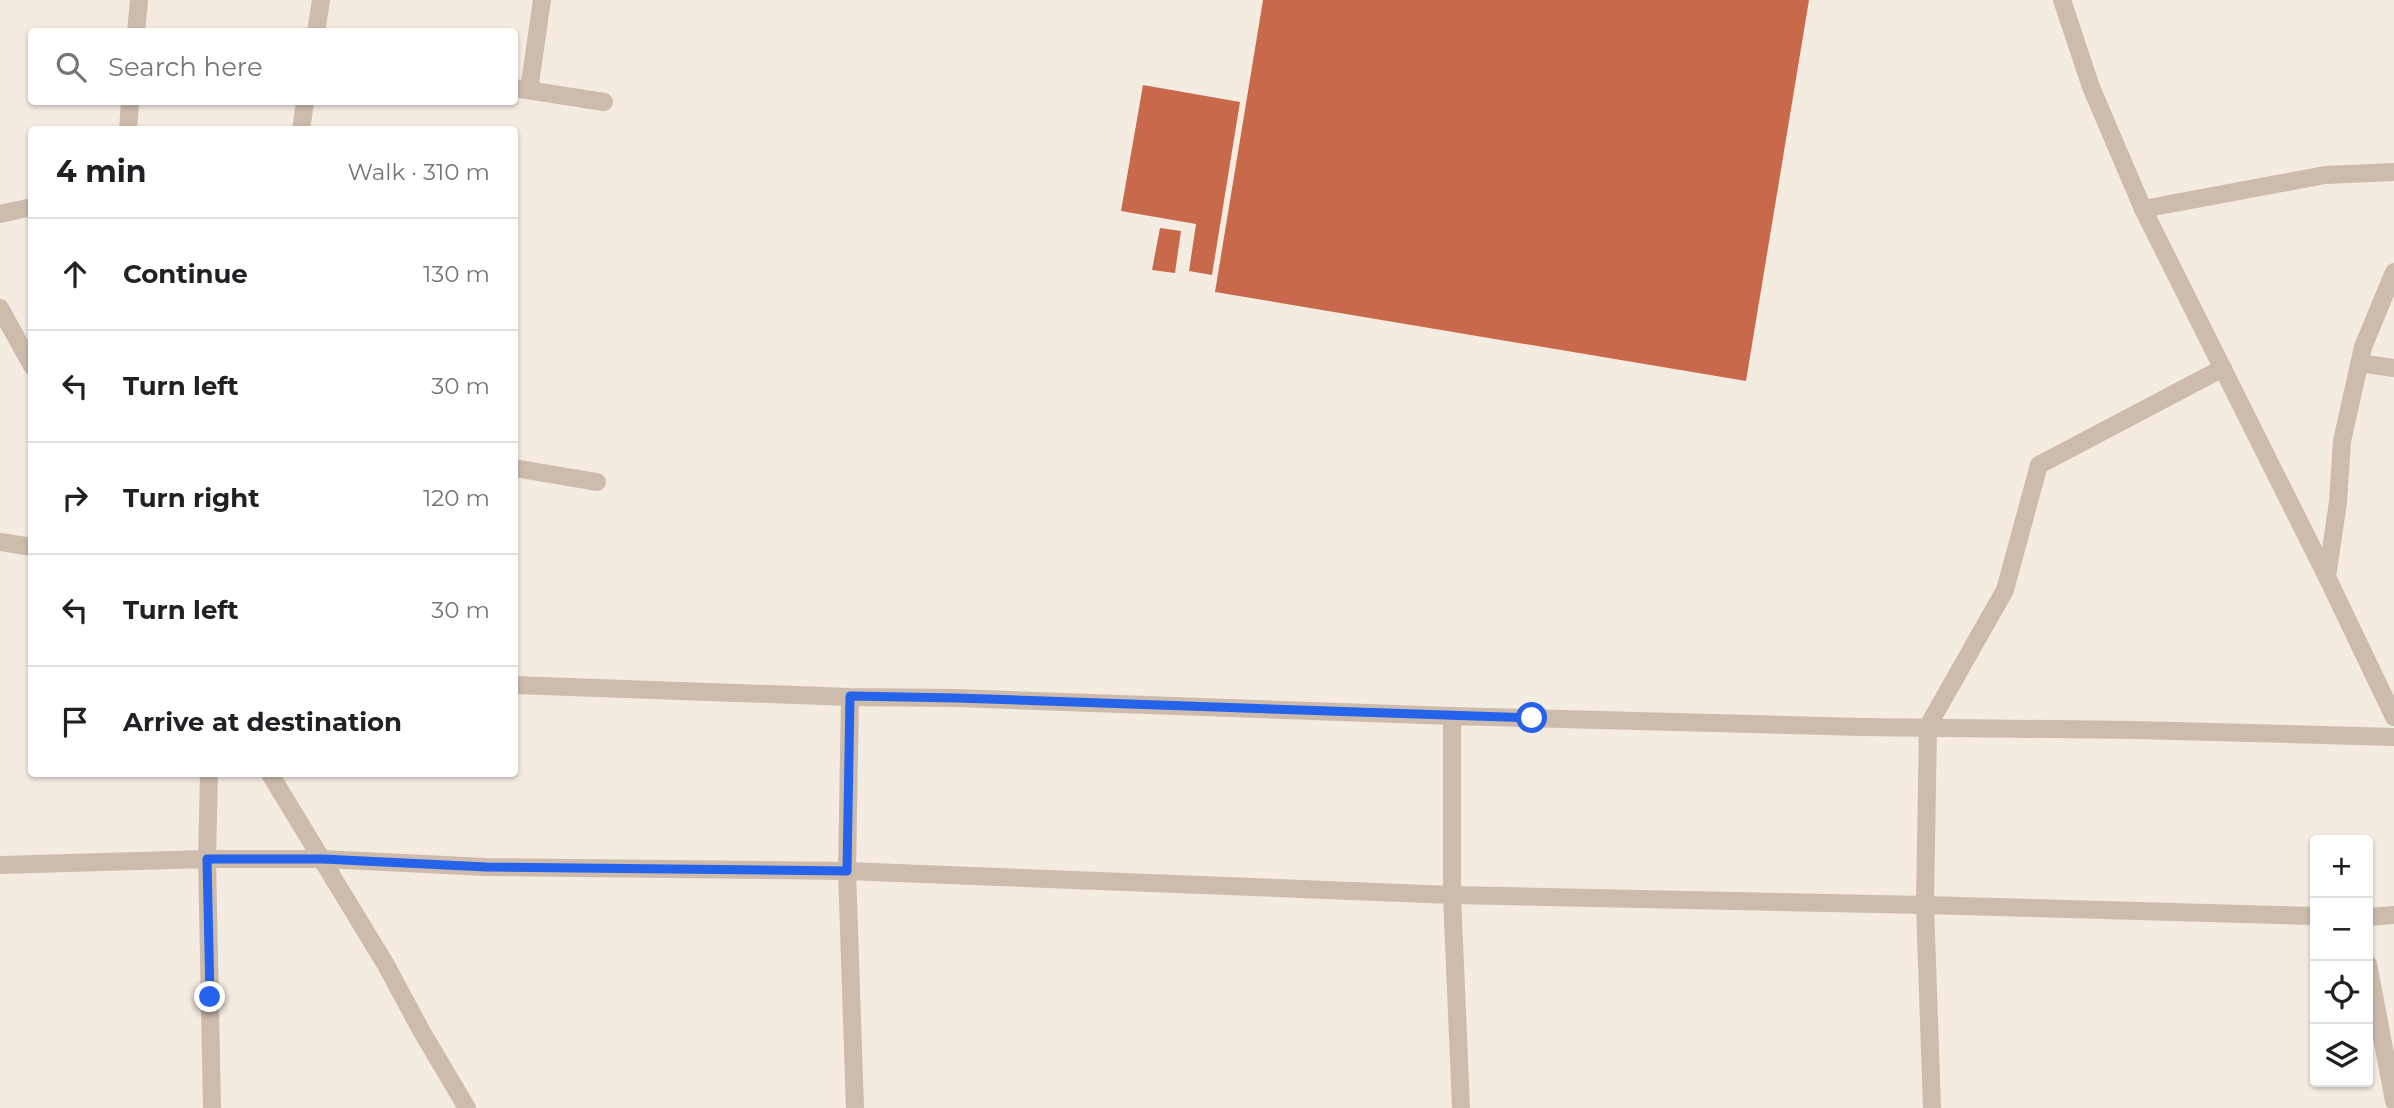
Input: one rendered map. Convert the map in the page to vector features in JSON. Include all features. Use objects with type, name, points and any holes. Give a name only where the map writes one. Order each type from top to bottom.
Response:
[{"type":"street","points":[[136,28],[139,0]]},
{"type":"street","points":[[317,28],[321,0]]},
{"type":"street","points":[[542,0],[522,89],[604,102]]},
{"type":"street","points":[[2062,0],[2091,87],[2143,209],[2394,717]]},
{"type":"street","points":[[128,126],[130,105]]},
{"type":"street","points":[[302,126],[305,105]]},
{"type":"street","points":[[2143,209],[2325,175],[2394,172]]},
{"type":"street","points":[[0,214],[28,209]]},
{"type":"street","points":[[2327,577],[2338,502],[2342,441],[2359,363],[2394,272]]},
{"type":"street","points":[[0,308],[28,359]]},
{"type":"street","points":[[2359,363],[2394,368]]},
{"type":"street","points":[[1932,1108],[1925,905],[1928,726],[2005,590],[2039,465],[2223,368]]},
{"type":"street","points":[[518,469],[597,482]]},
{"type":"street","points":[[0,542],[28,546]]},
{"type":"street","points":[[518,685],[971,698],[1452,716],[2394,737]]},
{"type":"street","points":[[850,696],[847,871],[855,1108]]},
{"type":"street","points":[[1452,716],[1452,895],[1461,1108]]},
{"type":"street","points":[[209,777],[207,859],[212,1108]]},
{"type":"street","points":[[272,777],[323,859],[467,1108]]},
{"type":"street","points":[[0,865],[207,859],[323,859],[486,867],[847,871],[1452,895],[2310,916]]},
{"type":"street","points":[[2373,917],[2394,915]]},
{"type":"street","points":[[2373,990],[2394,1101]]},
{"type":"building","points":[[1263,0],[1809,0],[1746,381],[1215,292]]},
{"type":"building","points":[[1143,85],[1240,102],[1212,275],[1189,271],[1196,224],[1121,211]]},
{"type":"building","points":[[1160,228],[1181,231],[1175,273],[1152,270]]},
{"type":"route","points":[[210,997],[207,859],[323,859],[486,867],[847,871],[850,696],[1532,718]]}]
